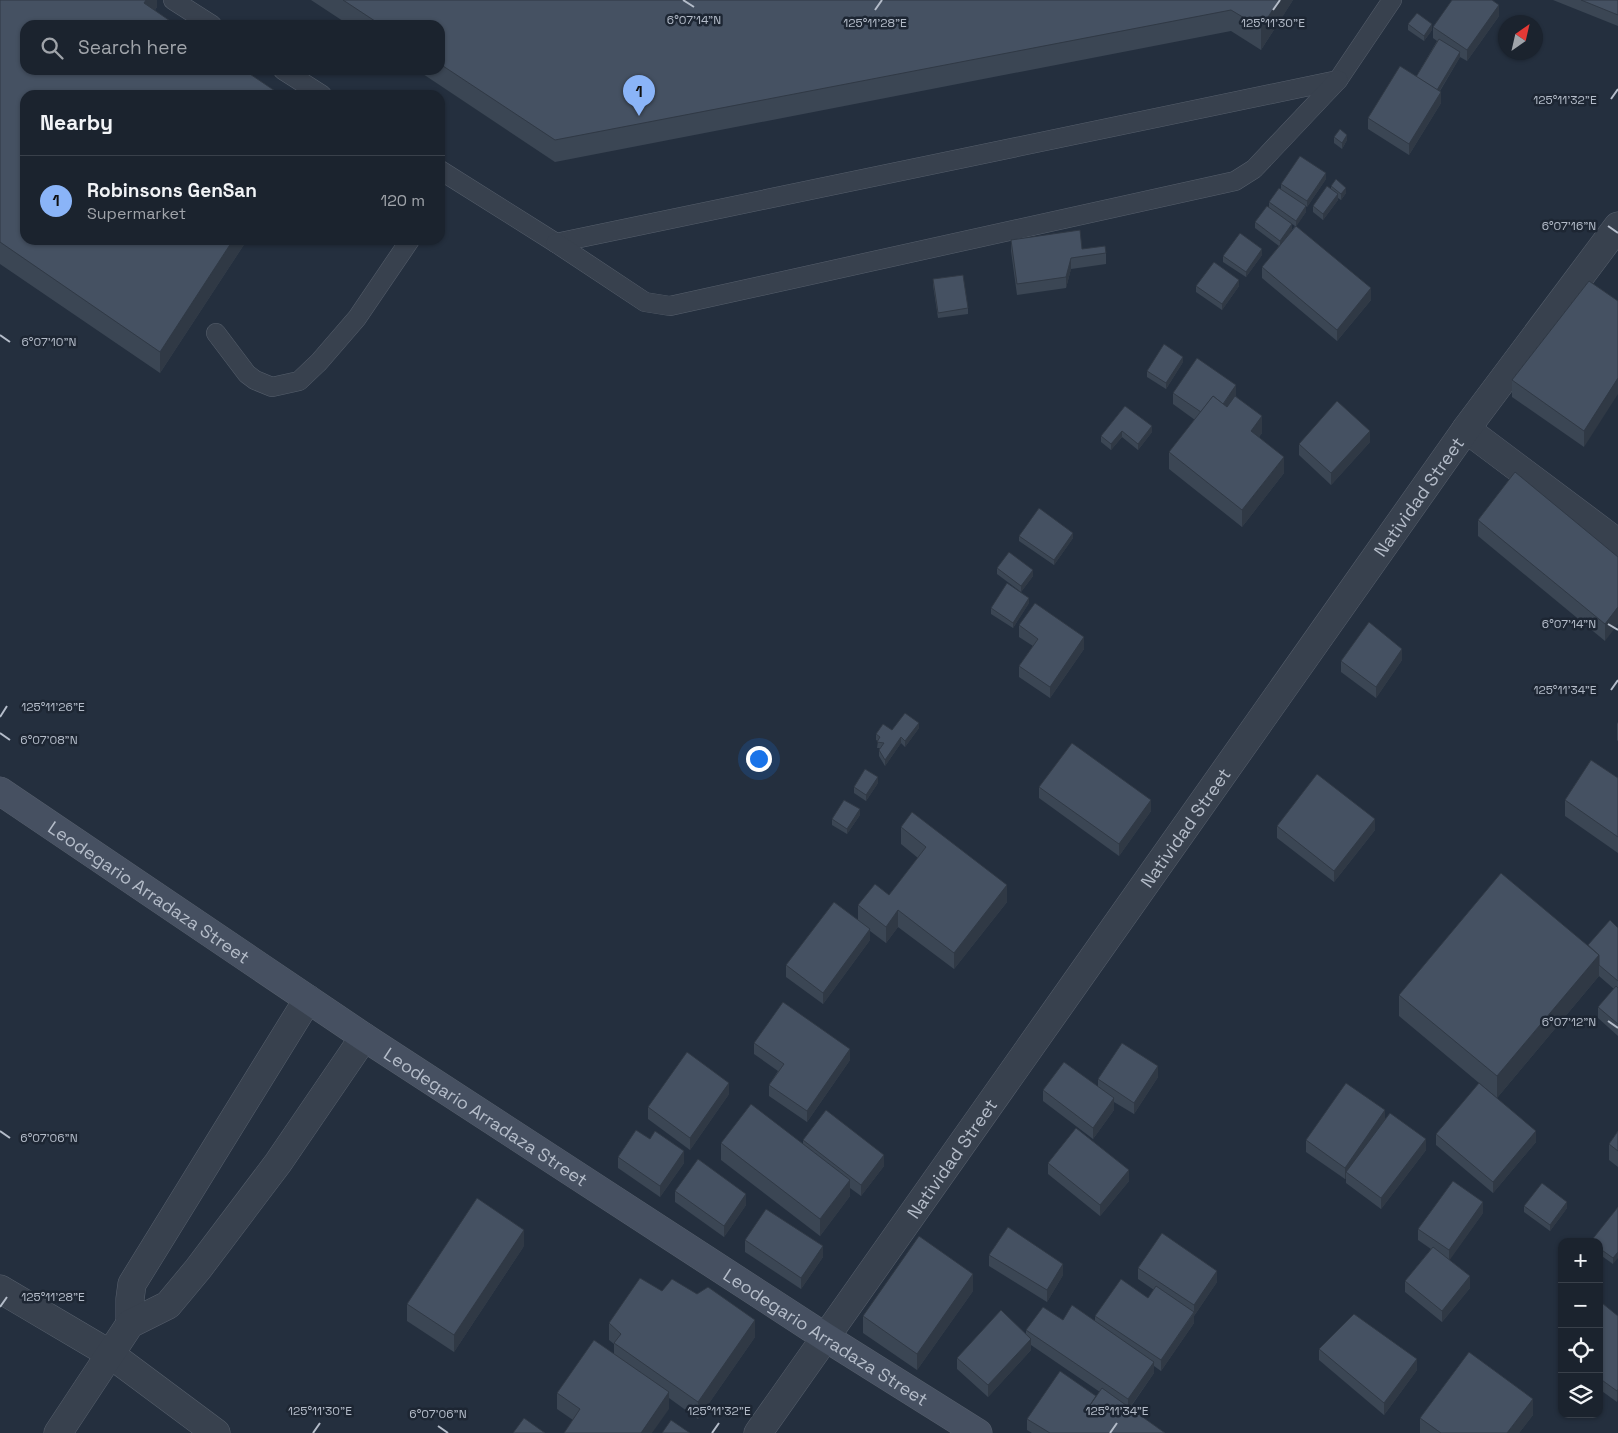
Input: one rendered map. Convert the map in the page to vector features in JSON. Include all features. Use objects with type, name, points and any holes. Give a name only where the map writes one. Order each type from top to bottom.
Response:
[{"type":"street","name":"Natividad Street","points":[[758,1433],[1466,429],[1618,226]]},
{"type":"street","points":[[1466,429],[1618,543]]},
{"type":"street","name":"Leodegario Arradaza Street","points":[[0,791],[364,1037],[825,1337],[978,1433]]},
{"type":"street","points":[[130,1324],[132,1284],[308,999]]},
{"type":"street","points":[[58,1433],[130,1324],[168,1305],[198,1269],[278,1163],[364,1037]]},
{"type":"street","points":[[0,1289],[110,1354],[216,1433]]},
{"type":"lane","points":[[173,0],[204,20]]},
{"type":"lane","points":[[445,179],[556,243],[644,302],[670,306],[1236,181],[1254,169],[1338,80],[1392,0]]},
{"type":"lane","points":[[291,75],[314,90]]},
{"type":"lane","points":[[556,243],[1338,80]]},
{"type":"lane","points":[[216,333],[247,374],[255,380],[272,387],[299,380],[319,362],[357,318],[407,245]]},
{"type":"building","points":[[0,0],[146,0],[144,3],[169,20],[20,20],[20,75],[251,75],[274,90],[20,90],[20,245],[230,245],[160,352],[0,242]]},
{"type":"building","points":[[343,0],[1279,0],[1261,28],[1231,10],[555,140],[445,67],[445,20],[373,20]]},
{"type":"building","points":[[1452,0],[1492,0],[1499,5],[1467,50],[1433,27]]},
{"type":"building","points":[[1581,0],[1618,0],[1618,15]]},
{"type":"building","points":[[1417,13],[1432,24],[1424,36],[1408,24]]},
{"type":"building","points":[[1439,39],[1460,52],[1437,90],[1416,77]]},
{"type":"building","points":[[1400,66],[1441,92],[1409,144],[1368,118]]},
{"type":"building","points":[[1340,129],[1347,135],[1342,143],[1334,137]]},
{"type":"building","points":[[1300,156],[1326,173],[1307,201],[1281,184]]},
{"type":"building","points":[[1336,179],[1346,188],[1341,194],[1331,186]]},
{"type":"building","points":[[1327,186],[1338,194],[1323,214],[1313,206]]},
{"type":"building","points":[[1279,188],[1306,206],[1296,221],[1269,202]]},
{"type":"building","points":[[1267,206],[1292,224],[1280,241],[1255,222]]},
{"type":"building","points":[[1296,226],[1371,288],[1337,330],[1262,267]]},
{"type":"building","points":[[1080,230],[1082,249],[1105,246],[1106,253],[1071,258],[1066,277],[1017,284],[1011,240]]},
{"type":"building","points":[[1240,233],[1262,249],[1246,272],[1223,256]]},
{"type":"building","points":[[1214,262],[1239,280],[1222,304],[1196,286]]},
{"type":"building","points":[[963,275],[968,308],[938,313],[933,279]]},
{"type":"building","points":[[1589,281],[1618,301],[1618,378],[1584,431],[1512,380]]},
{"type":"building","points":[[1164,344],[1183,357],[1166,383],[1147,371]]},
{"type":"building","points":[[1197,358],[1236,385],[1223,404],[1213,396],[1201,412],[1173,393]]},
{"type":"building","points":[[1213,396],[1227,407],[1235,396],[1262,416],[1251,431],[1284,457],[1242,510],[1169,452]]},
{"type":"building","points":[[1337,401],[1370,431],[1331,473],[1299,444]]},
{"type":"building","points":[[1125,406],[1152,426],[1138,444],[1122,431],[1111,444],[1101,436]]},
{"type":"building","points":[[1515,472],[1618,557],[1618,607],[1605,624],[1478,520]]},
{"type":"building","points":[[1039,508],[1073,533],[1054,560],[1019,536]]},
{"type":"building","points":[[1009,552],[1033,570],[1021,586],[997,568]]},
{"type":"building","points":[[1007,583],[1029,598],[1013,623],[991,608]]},
{"type":"building","points":[[1035,603],[1084,637],[1050,687],[1019,666],[1038,639],[1019,625]]},
{"type":"building","points":[[1369,622],[1402,649],[1376,687],[1341,661]]},
{"type":"building","points":[[905,713],[919,723],[905,741],[901,737],[885,760],[879,750],[884,743],[877,742],[880,737],[876,734],[883,724],[892,730]]},
{"type":"building","points":[[1072,743],[1151,800],[1119,844],[1039,787]]},
{"type":"building","points":[[1591,760],[1618,778],[1618,837],[1565,800]]},
{"type":"building","points":[[865,769],[878,777],[866,795],[854,787]]},
{"type":"building","points":[[1317,774],[1375,819],[1334,871],[1277,826]]},
{"type":"building","points":[[844,800],[860,809],[847,829],[832,819]]},
{"type":"building","points":[[912,812],[1007,885],[954,953],[898,910],[886,927],[858,905],[875,884],[889,895],[926,847],[901,827]]},
{"type":"building","points":[[1501,873],[1599,955],[1497,1076],[1399,995]]},
{"type":"building","points":[[834,902],[870,929],[823,993],[786,965]]},
{"type":"building","points":[[1610,920],[1618,928],[1618,981],[1599,965],[1599,955],[1588,945]]},
{"type":"building","points":[[1616,986],[1618,988],[1618,1024],[1598,1007]]},
{"type":"building","points":[[783,1002],[850,1049],[807,1111],[769,1085],[784,1064],[754,1043]]},
{"type":"building","points":[[1122,1043],[1158,1066],[1134,1103],[1098,1079]]},
{"type":"building","points":[[687,1052],[729,1083],[690,1138],[648,1107]]},
{"type":"building","points":[[1064,1062],[1114,1098],[1093,1128],[1043,1090]]},
{"type":"building","points":[[1346,1083],[1385,1110],[1345,1168],[1306,1140]]},
{"type":"building","points":[[1479,1083],[1536,1131],[1493,1182],[1436,1134]]},
{"type":"building","points":[[751,1104],[850,1180],[820,1219],[721,1143]]},
{"type":"building","points":[[826,1110],[884,1155],[861,1185],[803,1140]]},
{"type":"building","points":[[1390,1113],[1426,1139],[1381,1198],[1346,1172]]},
{"type":"building","points":[[1076,1128],[1129,1170],[1100,1205],[1048,1163]]},
{"type":"building","points":[[636,1130],[650,1139],[655,1131],[684,1151],[660,1186],[618,1157]]},
{"type":"building","points":[[1618,1131],[1618,1151],[1609,1144]]},
{"type":"building","points":[[698,1159],[746,1194],[724,1226],[675,1191]]},
{"type":"building","points":[[1453,1181],[1483,1202],[1449,1250],[1418,1229]]},
{"type":"building","points":[[1542,1183],[1567,1202],[1550,1225],[1524,1206]]},
{"type":"building","points":[[477,1198],[524,1230],[454,1335],[407,1304]]},
{"type":"building","points":[[1618,1207],[1618,1252],[1613,1258],[1603,1251],[1603,1238],[1593,1238]]},
{"type":"building","points":[[766,1209],[823,1246],[801,1278],[745,1240]]},
{"type":"building","points":[[1008,1227],[1063,1264],[1047,1290],[989,1255]]},
{"type":"building","points":[[1162,1233],[1217,1271],[1194,1305],[1138,1268]]},
{"type":"building","points":[[919,1236],[973,1274],[917,1354],[863,1316]]},
{"type":"building","points":[[1433,1247],[1470,1276],[1442,1311],[1405,1281]]},
{"type":"building","points":[[640,1278],[662,1291],[672,1279],[697,1294],[708,1287],[755,1320],[698,1402],[614,1343],[621,1334],[609,1323]]},
{"type":"building","points":[[1121,1279],[1148,1298],[1156,1286],[1194,1312],[1161,1360],[1095,1316]]},
{"type":"building","points":[[1603,1304],[1618,1316],[1617,1391],[1603,1381]]},
{"type":"building","points":[[1072,1305],[1154,1362],[1128,1399],[1026,1330],[1043,1307],[1063,1320]]},
{"type":"building","points":[[1001,1310],[1031,1339],[988,1385],[957,1358]]},
{"type":"building","points":[[1354,1314],[1417,1359],[1384,1403],[1319,1349]]},
{"type":"building","points":[[594,1340],[669,1392],[641,1433],[564,1433],[580,1409],[557,1393]]},
{"type":"building","points":[[1469,1352],[1533,1399],[1507,1433],[1441,1433],[1420,1418]]},
{"type":"building","points":[[1060,1371],[1096,1396],[1088,1408],[1102,1388],[1165,1433],[1050,1433],[1027,1419]]},
{"type":"building","points":[[524,1418],[545,1433],[513,1433]]},
{"type":"building","points":[[671,1420],[690,1433],[662,1433]]},
{"type":"place","name":"Robinsons GenSan","points":[[639,116]]}]
